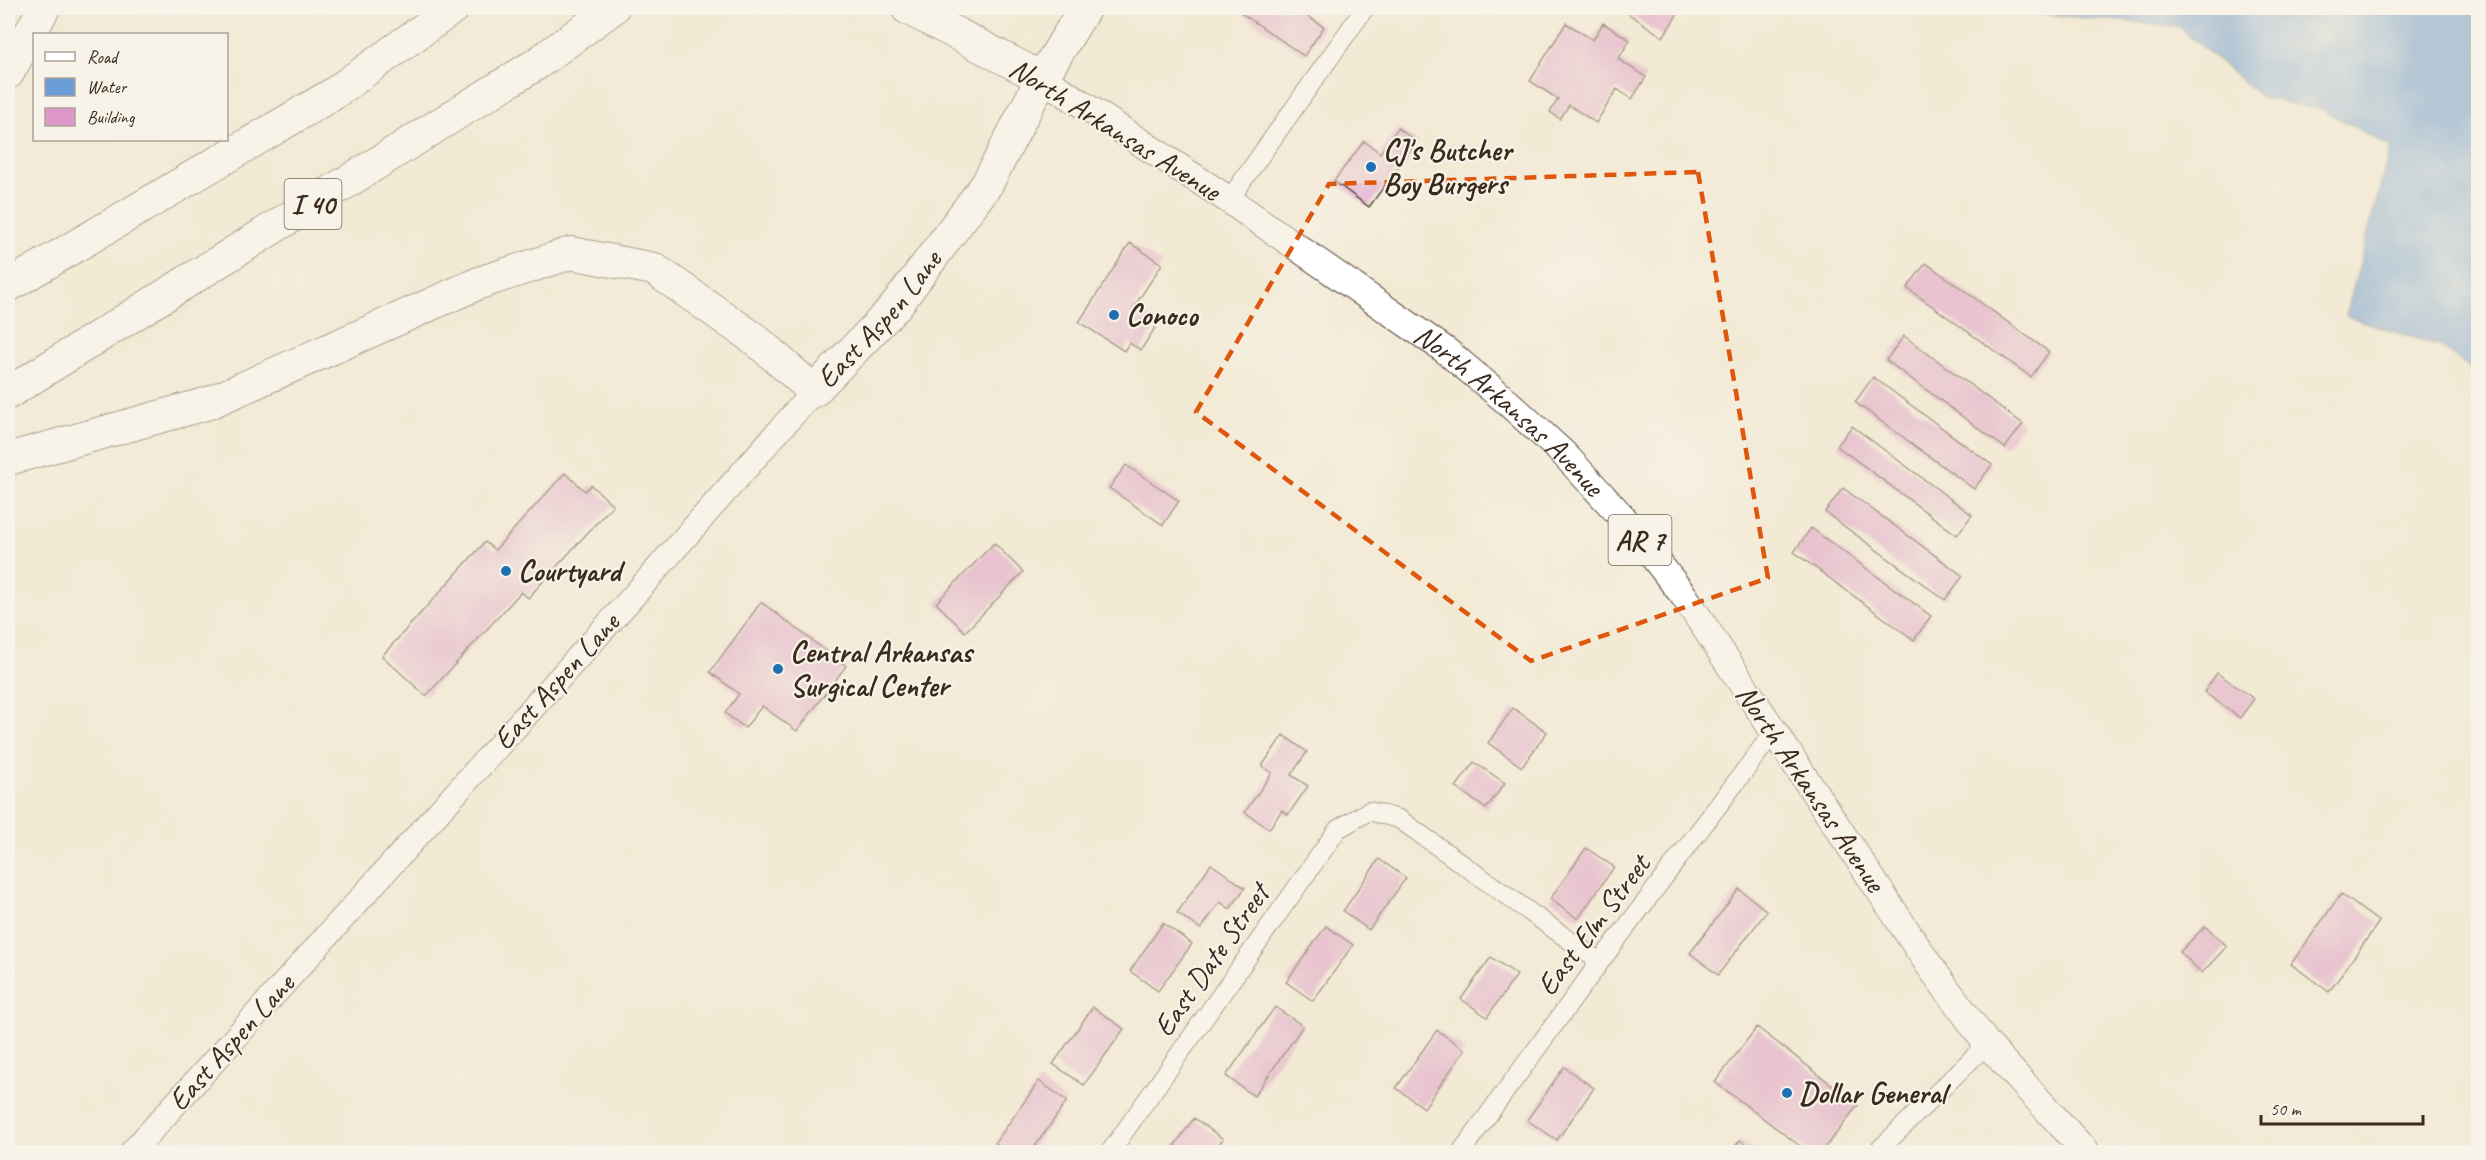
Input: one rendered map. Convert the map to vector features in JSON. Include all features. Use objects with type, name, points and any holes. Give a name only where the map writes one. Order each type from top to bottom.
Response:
[{"type":"highway","points":[[8,73],[44,8]]},
{"type":"highway","points":[[8,286],[333,94],[453,8]]},
{"type":"highway","name":"I 40","points":[[8,393],[538,63],[613,8]]},
{"type":"highway","name":"North Arkansas Avenue","points":[[907,8],[1042,78]]},
{"type":"highway","name":"East Aspen Lane","points":[[814,391],[895,307],[987,184],[1042,78],[1085,8]]},
{"type":"highway","points":[[8,459],[209,403],[479,283],[571,253],[654,269],[756,340],[814,391]]},
{"type":"main road","name":"North Arkansas Avenue","points":[[1042,78],[1229,200],[1445,350],[1504,399],[1564,454],[1624,519],[1684,596],[1929,965],[1988,1044],[2086,1152]]},
{"type":"street","points":[[1229,200],[1365,8]]},
{"type":"street","name":"East Aspen Lane","points":[[132,1152],[628,602],[814,391]]},
{"type":"street","name":"East Elm Street","points":[[1461,1152],[1600,962],[1773,733]]},
{"type":"street","name":"East Date Street","points":[[1110,1152],[1338,829],[1368,811],[1399,819],[1600,962]]},
{"type":"street","points":[[1877,1152],[1988,1044]]},
{"type":"highlighted area","points":[[1698,172],[1768,578],[1531,661],[1196,412],[1329,184]]},
{"type":"water","points":[[1972,8],[2478,8],[2478,373],[2440,346],[2346,316],[2391,147],[2324,110],[2263,98],[2178,26]]},
{"type":"building","points":[[1234,8],[1295,8],[1324,27],[1304,56]]},
{"type":"building","points":[[1620,8],[1672,8],[1679,12],[1663,37]]},
{"type":"building","points":[[1566,23],[1593,40],[1603,23],[1630,40],[1618,59],[1646,77],[1632,99],[1617,89],[1596,123],[1569,105],[1560,119],[1550,112],[1558,99],[1530,81]]},
{"type":"building","name":"CJ's Butcher Boy Burgers","points":[[1398,128],[1417,142],[1369,207],[1334,181],[1364,141],[1380,153]]},
{"type":"building","points":[[1130,243],[1162,264],[1134,307],[1158,323],[1141,350],[1129,343],[1124,351],[1079,322]]},
{"type":"building","points":[[1926,263],[2049,352],[2031,377],[1907,288]]},
{"type":"building","points":[[1904,336],[2023,424],[2005,448],[1886,360]]},
{"type":"building","points":[[1873,377],[1992,465],[1974,489],[1855,402]]},
{"type":"building","points":[[1852,426],[1972,515],[1957,535],[1837,446]]},
{"type":"building","points":[[1126,465],[1179,501],[1163,525],[1109,488]]},
{"type":"building","name":"Courtyard","points":[[565,473],[585,491],[591,485],[613,505],[528,598],[521,592],[426,696],[382,656],[485,542],[495,550]]},
{"type":"building","points":[[1843,488],[1963,576],[1945,600],[1825,512]]},
{"type":"building","points":[[1811,528],[1931,616],[1914,640],[1794,552]]},
{"type":"building","points":[[994,543],[1023,572],[965,632],[936,603]]},
{"type":"building","name":"Central Arkansas Surgical Center","points":[[761,602],[846,666],[797,731],[762,706],[745,728],[725,713],[739,694],[710,672]]},
{"type":"building","points":[[2217,673],[2254,699],[2240,718],[2204,692]]},
{"type":"building","points":[[1513,708],[1547,732],[1522,767],[1488,743]]},
{"type":"building","points":[[1283,735],[1307,752],[1291,775],[1308,786],[1288,815],[1282,810],[1269,829],[1245,812],[1272,773],[1262,766]]},
{"type":"building","points":[[1474,762],[1505,783],[1486,809],[1456,787]]},
{"type":"building","points":[[1586,848],[1614,867],[1578,919],[1550,899]]},
{"type":"building","points":[[1379,859],[1406,878],[1369,930],[1343,911]]},
{"type":"building","points":[[1211,864],[1245,888],[1230,909],[1220,902],[1201,929],[1177,913]]},
{"type":"building","points":[[1739,889],[1767,911],[1718,975],[1690,953]]},
{"type":"building","points":[[2341,894],[2379,922],[2329,992],[2291,964]]},
{"type":"building","points":[[1163,923],[1192,944],[1158,991],[1130,971]]},
{"type":"building","points":[[1326,926],[1353,945],[1313,1001],[1286,982]]},
{"type":"building","points":[[2205,926],[2227,946],[2202,973],[2180,952]]},
{"type":"building","points":[[1491,957],[1517,975],[1487,1017],[1461,999]]},
{"type":"building","points":[[1093,1007],[1124,1029],[1084,1085],[1053,1064]]},
{"type":"building","points":[[1275,1007],[1303,1026],[1254,1096],[1226,1076]]},
{"type":"building","name":"Dollar General","points":[[1757,1027],[1858,1105],[1822,1152],[1808,1152],[1715,1082]]},
{"type":"building","points":[[1437,1030],[1465,1050],[1424,1108],[1396,1088]]},
{"type":"building","points":[[1564,1067],[1594,1088],[1557,1140],[1527,1120]]},
{"type":"building","points":[[1039,1081],[1067,1101],[1031,1152],[1009,1152],[995,1143]]},
{"type":"building","points":[[1194,1118],[1223,1139],[1213,1152],[1170,1152]]},
{"type":"building","points":[[1740,1140],[1757,1152],[1731,1152]]},
{"type":"place","name":"CJ's Butcher Boy Burgers","points":[[1371,167]]},
{"type":"place","name":"Conoco","points":[[1114,315]]},
{"type":"place","name":"Courtyard","points":[[506,571]]},
{"type":"place","name":"Central Arkansas Surgical Center","points":[[778,669]]},
{"type":"place","name":"Dollar General","points":[[1787,1093]]}]
